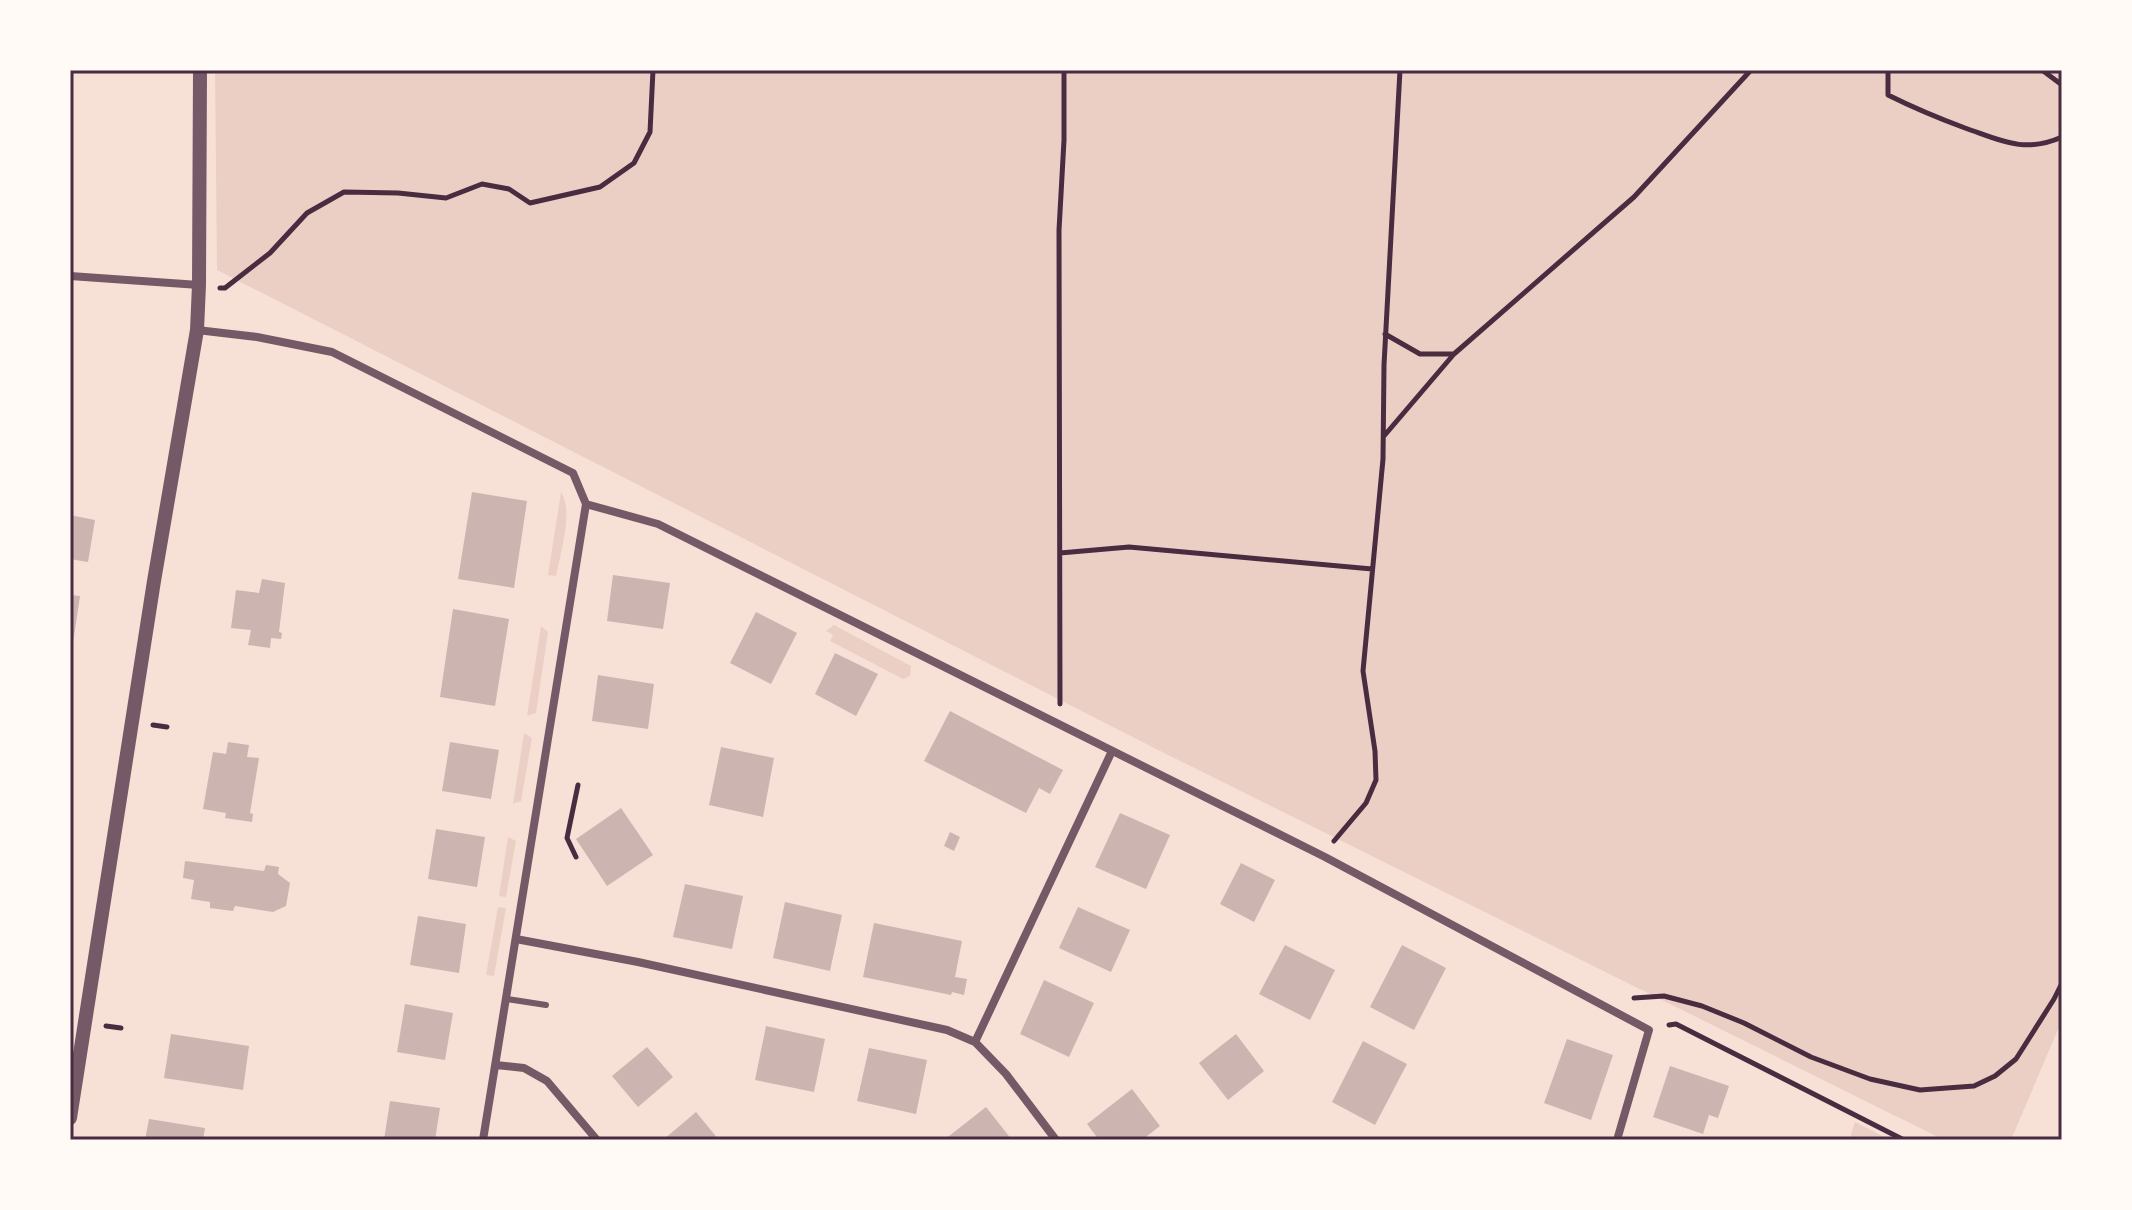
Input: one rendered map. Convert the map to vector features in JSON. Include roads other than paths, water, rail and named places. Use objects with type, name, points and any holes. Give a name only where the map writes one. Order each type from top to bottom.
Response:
[{"type":"street","points":[[70,1118],[154,581],[197,330],[200,70]]},
{"type":"street","points":[[70,276],[199,285]]},
{"type":"street","points":[[197,330],[257,337],[332,352],[573,473],[586,504],[483,1140]]},
{"type":"street","points":[[586,504],[658,524],[1325,857],[1649,1030],[1617,1140]]},
{"type":"street","points":[[975,1042],[1112,751]]},
{"type":"street","points":[[516,939],[638,962],[947,1030],[975,1042],[1006,1074],[1056,1140]]},
{"type":"street","points":[[496,1065],[524,1068],[547,1081],[597,1140]]},
{"type":"lane","points":[[507,999],[546,1005]]}]
